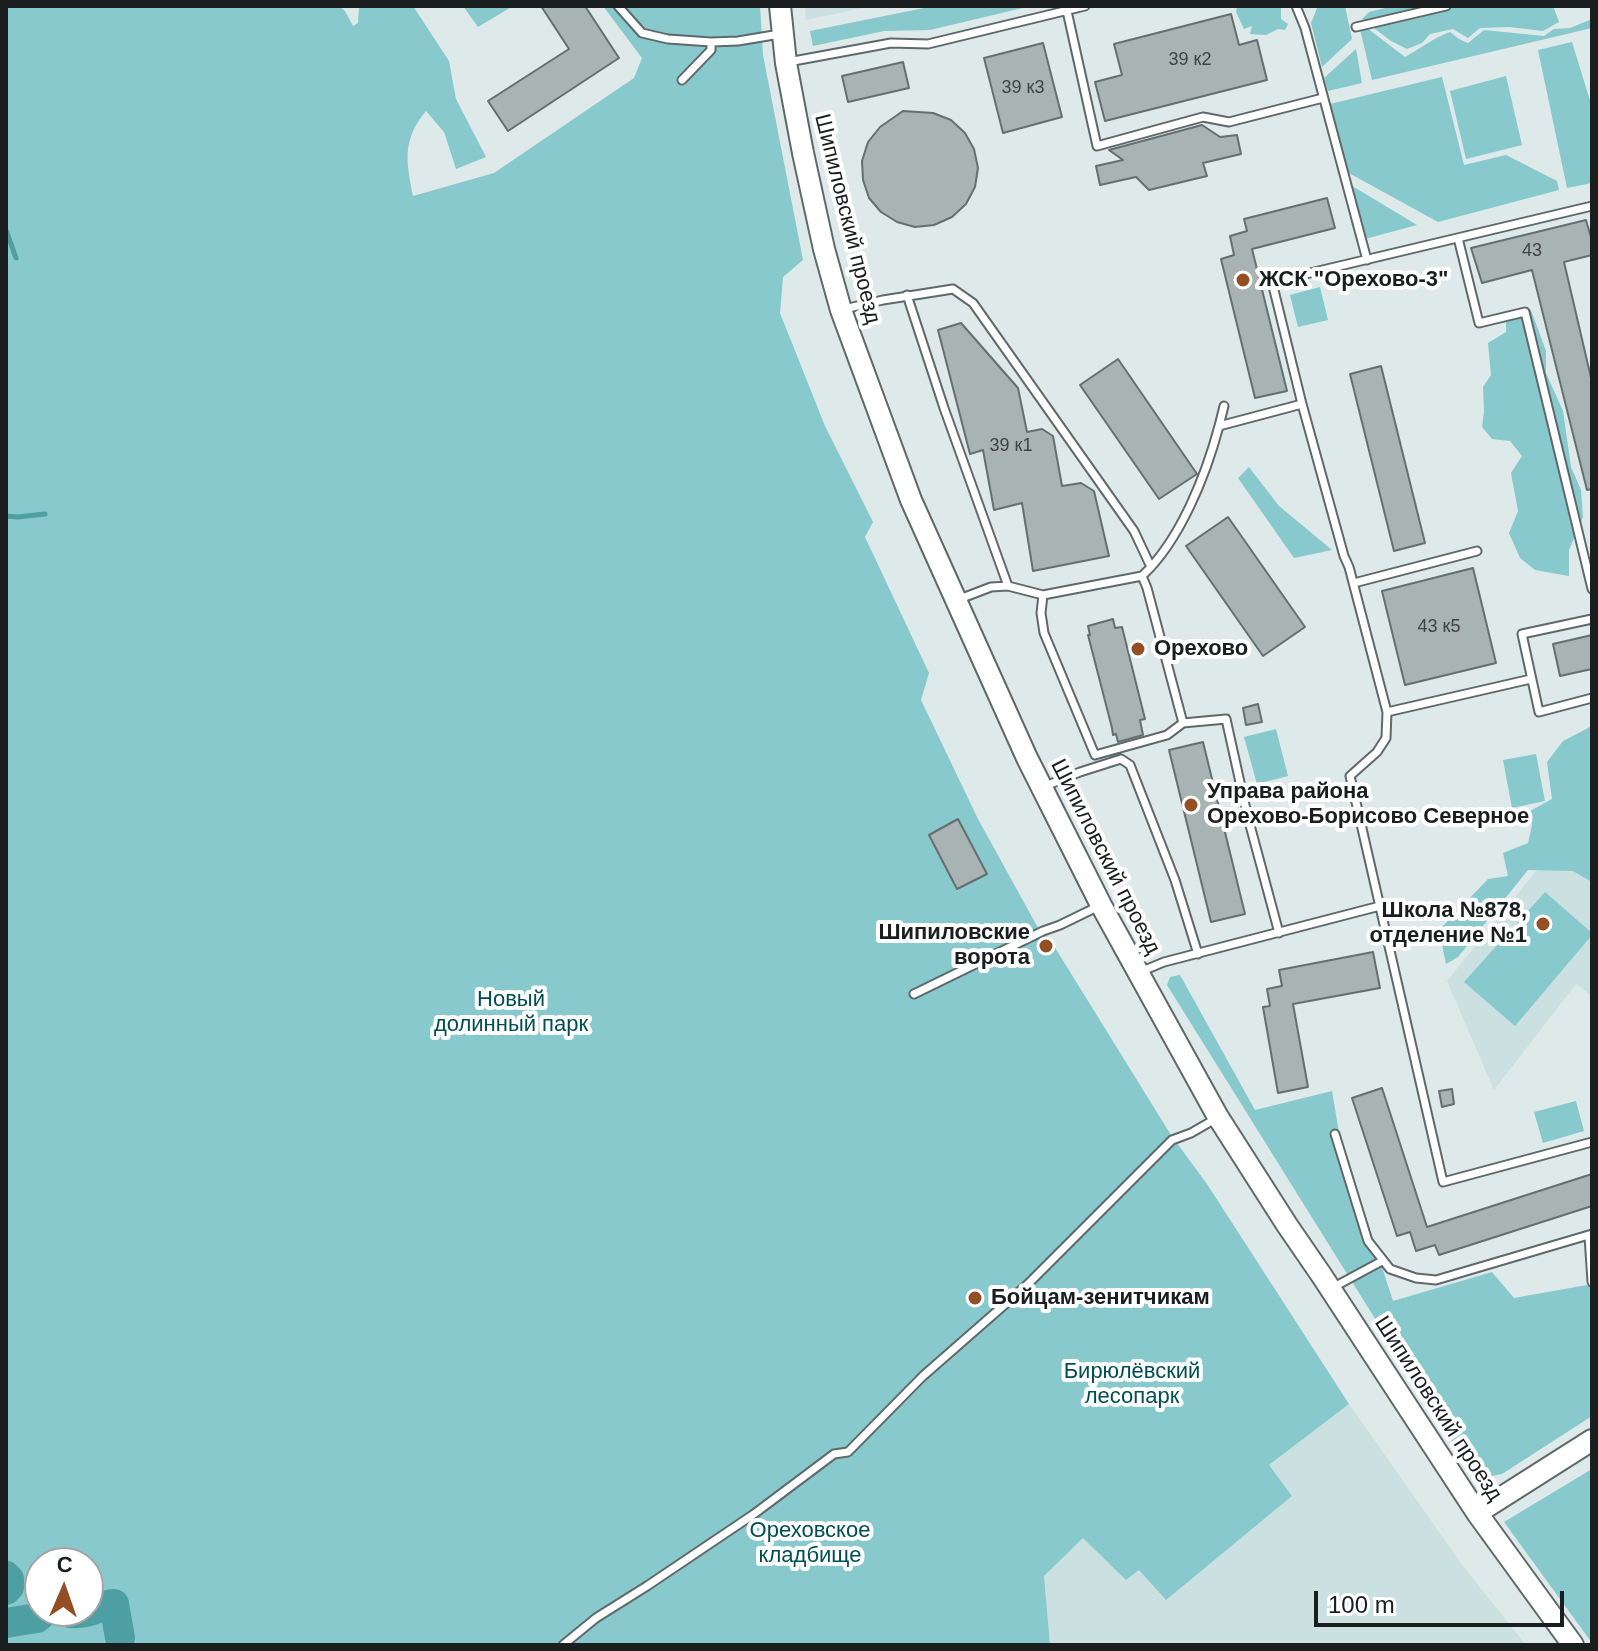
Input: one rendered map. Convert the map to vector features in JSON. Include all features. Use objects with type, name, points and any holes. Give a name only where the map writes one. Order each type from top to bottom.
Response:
[{"type":"main road","name":"Шипиловский проезд","points":[[780,6],[786,63],[816,213],[841,310],[911,500],[1041,788],[1101,905],[1218,1117],[1477,1513],[1573,1645]]},
{"type":"main road","points":[[1477,1513],[1592,1440]]},
{"type":"lane","points":[[618,6],[642,33],[668,39],[738,41],[782,34]]},
{"type":"lane","points":[[786,63],[891,43],[928,44],[1085,6]]},
{"type":"lane","points":[[1296,6],[1305,28],[1321,99],[1367,260]]},
{"type":"lane","points":[[1356,27],[1446,6]]},
{"type":"lane","points":[[1067,11],[1097,146],[1203,117],[1229,122],[1321,99]]},
{"type":"lane","points":[[682,80],[711,50],[711,42]]},
{"type":"lane","points":[[1319,109],[1321,99]]},
{"type":"lane","points":[[1592,206],[1272,282],[1302,404],[1354,583],[1387,712],[1386,738],[1377,752],[1350,776],[1443,1182],[1592,1142]]},
{"type":"lane","points":[[1458,238],[1479,323],[1525,312],[1592,589]]},
{"type":"lane","points":[[841,310],[907,295],[953,289],[973,303],[1134,531],[1151,567]]},
{"type":"lane","points":[[907,295],[1008,586]]},
{"type":"lane","points":[[1219,426],[1302,404]]},
{"type":"lane","points":[[955,601],[991,587],[1008,586],[1043,595],[1142,576],[1171,538],[1189,506],[1211,454],[1224,406]]},
{"type":"lane","points":[[1354,583],[1477,551]]},
{"type":"lane","points":[[1142,576],[1183,723]]},
{"type":"lane","points":[[1043,595],[1041,613],[1044,633],[1095,755],[1167,735],[1183,723],[1226,719],[1279,933]]},
{"type":"lane","points":[[1592,619],[1522,634],[1539,712],[1592,698]]},
{"type":"lane","points":[[1387,712],[1531,679]]},
{"type":"lane","points":[[1041,788],[1121,759],[1130,765],[1175,880],[1198,954]]},
{"type":"lane","points":[[914,994],[1101,905]]},
{"type":"lane","points":[[1138,973],[1164,962],[1380,906]]},
{"type":"lane","points":[[563,1645],[596,1618],[754,1514],[834,1454],[848,1452],[923,1376],[1027,1285],[1172,1140],[1218,1117]]},
{"type":"lane","points":[[1335,1134],[1368,1241],[1390,1269],[1416,1278],[1436,1280],[1590,1235],[1592,1282]]},
{"type":"lane","points":[[1330,1289],[1382,1261]]},
{"type":"shaded area","points":[[805,6],[872,6],[806,20]]},
{"type":"shaded area","name":"Школа №878, отделение №1","points":[[1592,782],[1592,996],[1576,984],[1494,1090],[1447,981],[1540,866]]},
{"type":"shaded area","points":[[1349,1404],[1463,1566],[1526,1645],[1050,1645],[1044,1575],[1084,1537],[1126,1580],[1139,1569],[1165,1600],[1292,1496],[1268,1466]]},
{"type":"green space","name":"Новый долинный парк","points":[[6,6],[339,6],[353,26],[358,23],[359,6],[413,6],[449,61],[456,99],[486,157],[456,169],[444,132],[426,111],[409,141],[413,196],[494,173],[634,78],[642,58],[603,6],[760,6],[763,55],[803,260],[783,277],[780,313],[825,426],[873,522],[865,537],[929,673],[921,700],[978,819],[1037,926],[1049,938],[1171,1135],[1207,1184],[1349,1404],[1269,1465],[1292,1496],[1166,1600],[1139,1570],[1126,1580],[1083,1538],[1044,1576],[1050,1645],[6,1645]]},
{"type":"green space","points":[[463,6],[513,6],[478,27]]},
{"type":"green space","points":[[934,6],[1031,6],[930,30],[884,31],[813,46],[810,31]]},
{"type":"green space","points":[[1237,6],[1281,6],[1281,19],[1288,24],[1285,30],[1278,29],[1266,35],[1250,34],[1252,26],[1244,29],[1236,12]]},
{"type":"green space","points":[[1318,6],[1345,6],[1352,39],[1322,67],[1311,23]]},
{"type":"green space","points":[[1393,6],[1553,6],[1559,22],[1543,31],[1480,28],[1468,38],[1453,29],[1430,34],[1422,43],[1407,49],[1362,19],[1369,12]]},
{"type":"green space","points":[[1592,19],[1592,28],[1372,80],[1360,29],[1367,28],[1405,57],[1450,32],[1468,43],[1484,30],[1544,36],[1554,29],[1570,28]]},
{"type":"green space","points":[[1572,42],[1592,107],[1592,183],[1567,188],[1538,50]]},
{"type":"green space","points":[[1356,49],[1362,83],[1328,91],[1324,78]]},
{"type":"green space","points":[[1506,76],[1522,145],[1466,159],[1450,91]]},
{"type":"green space","points":[[1442,77],[1464,165],[1506,155],[1557,181],[1559,190],[1438,222],[1347,172],[1330,104]]},
{"type":"green space","points":[[1349,184],[1417,225],[1365,239]]},
{"type":"green space","points":[[1320,287],[1328,320],[1298,327],[1290,295]]},
{"type":"green space","points":[[1531,310],[1546,351],[1546,373],[1563,411],[1571,467],[1581,490],[1583,517],[1569,550],[1569,576],[1535,570],[1520,558],[1509,533],[1518,511],[1511,473],[1522,456],[1510,441],[1492,439],[1482,427],[1483,387],[1491,375],[1488,343],[1506,332],[1506,311]]},
{"type":"green space","points":[[1249,467],[1279,506],[1332,550],[1294,558],[1238,478]]},
{"type":"green space","points":[[1592,726],[1592,882],[1573,871],[1528,870],[1458,957],[1446,964],[1439,930],[1488,879],[1508,876],[1503,853],[1528,843],[1532,825],[1530,811],[1552,799],[1547,762],[1563,741]]},
{"type":"green space","points":[[1276,729],[1288,776],[1257,784],[1244,737]]},
{"type":"green space","points":[[1536,754],[1545,801],[1512,808],[1503,760]]},
{"type":"green space","points":[[1545,892],[1592,935],[1515,1026],[1464,982]]},
{"type":"green space","points":[[1180,975],[1255,1110],[1332,1091],[1340,1138],[1393,1301],[1492,1272],[1514,1298],[1587,1285],[1592,1287],[1592,1416],[1502,1474],[1475,1479],[1167,985],[1170,977]]},
{"type":"green space","points":[[1576,1101],[1584,1131],[1543,1143],[1534,1112]]},
{"type":"green space","points":[[1592,1469],[1592,1643],[1504,1522]]},
{"type":"building","points":[[541,6],[585,6],[619,58],[508,131],[488,101],[569,49]]},
{"type":"building","points":[[1231,14],[1239,45],[1257,40],[1267,80],[1105,121],[1095,82],[1122,75],[1114,44]]},
{"type":"building","points":[[1043,43],[1062,117],[1003,133],[984,58]]},
{"type":"building","points":[[903,62],[909,88],[848,102],[842,76]]},
{"type":"building","points":[[903,111],[933,113],[951,120],[965,133],[974,149],[978,168],[975,187],[966,204],[952,217],[934,225],[915,227],[897,222],[881,212],[869,198],[863,180],[862,161],[868,142],[880,127]]},
{"type":"building","points":[[1202,125],[1220,137],[1237,135],[1241,154],[1203,163],[1207,176],[1149,190],[1136,177],[1100,185],[1096,166],[1123,160],[1109,150]]},
{"type":"building","name":"ЖСК \"Орехово-3\"","points":[[1327,198],[1335,228],[1252,249],[1287,391],[1255,398],[1221,259],[1234,255],[1230,236],[1247,231],[1244,219]]},
{"type":"building","points":[[1586,220],[1592,255],[1564,262],[1592,382],[1592,489],[1587,490],[1532,270],[1482,283],[1471,248]]},
{"type":"building","points":[[961,323],[1018,388],[1027,432],[1042,429],[1053,436],[1062,486],[1081,483],[1094,491],[1109,556],[1033,571],[1022,503],[994,510],[983,450],[970,454],[938,330]]},
{"type":"building","points":[[1118,359],[1197,474],[1159,499],[1080,385]]},
{"type":"building","points":[[1381,366],[1425,543],[1394,551],[1350,374]]},
{"type":"building","points":[[1228,517],[1305,627],[1263,656],[1186,546]]},
{"type":"building","points":[[1473,568],[1496,663],[1405,685],[1382,591]]},
{"type":"building","points":[[1113,619],[1115,628],[1122,627],[1145,719],[1140,720],[1143,735],[1118,742],[1116,734],[1113,735],[1088,635],[1088,626]]},
{"type":"building","points":[[1592,635],[1592,669],[1560,676],[1553,644]]},
{"type":"building","points":[[1258,704],[1262,722],[1246,725],[1243,708]]},
{"type":"building","points":[[1203,742],[1245,914],[1211,922],[1169,750]]},
{"type":"building","points":[[958,819],[987,874],[957,889],[929,835]]},
{"type":"building","points":[[1373,952],[1380,988],[1293,1004],[1308,1087],[1278,1093],[1263,1007],[1270,1006],[1267,989],[1282,986],[1279,970]]},
{"type":"building","points":[[1382,1088],[1427,1227],[1592,1174],[1592,1206],[1439,1255],[1435,1245],[1416,1251],[1410,1232],[1397,1236],[1352,1098]]},
{"type":"building","points":[[1452,1089],[1454,1104],[1442,1107],[1439,1091]]},
{"type":"waterway","points":[[6,230],[16,258]]},
{"type":"waterway","points":[[6,516],[45,514]]},
{"type":"waterway","points":[[6,1576],[9,1579],[6,1590]]},
{"type":"waterway","points":[[104,1606],[114,1604],[120,1638]]},
{"type":"waterway","points":[[6,1623],[24,1620]]},
{"type":"waterway","points":[[120,1638],[122,1645]]},
{"type":"place","name":"ЖСК \"Орехово-3\"","points":[[1243,280]]},
{"type":"place","name":"Орехово","points":[[1138,649]]},
{"type":"place","name":"Управа района Орехово-Борисово Северное","points":[[1191,805]]},
{"type":"place","name":"Школа №878, отделение №1","points":[[1543,924]]},
{"type":"place","name":"Шипиловские ворота","points":[[1046,946]]},
{"type":"place","name":"Бойцам-зенитчикам","points":[[975,1298]]},
{"type":"park label","name":"Бирюлёвский лесопарк","points":[[1132,1384]]},
{"type":"park label","name":"Ореховское кладбище","points":[[810,1544]]}]
